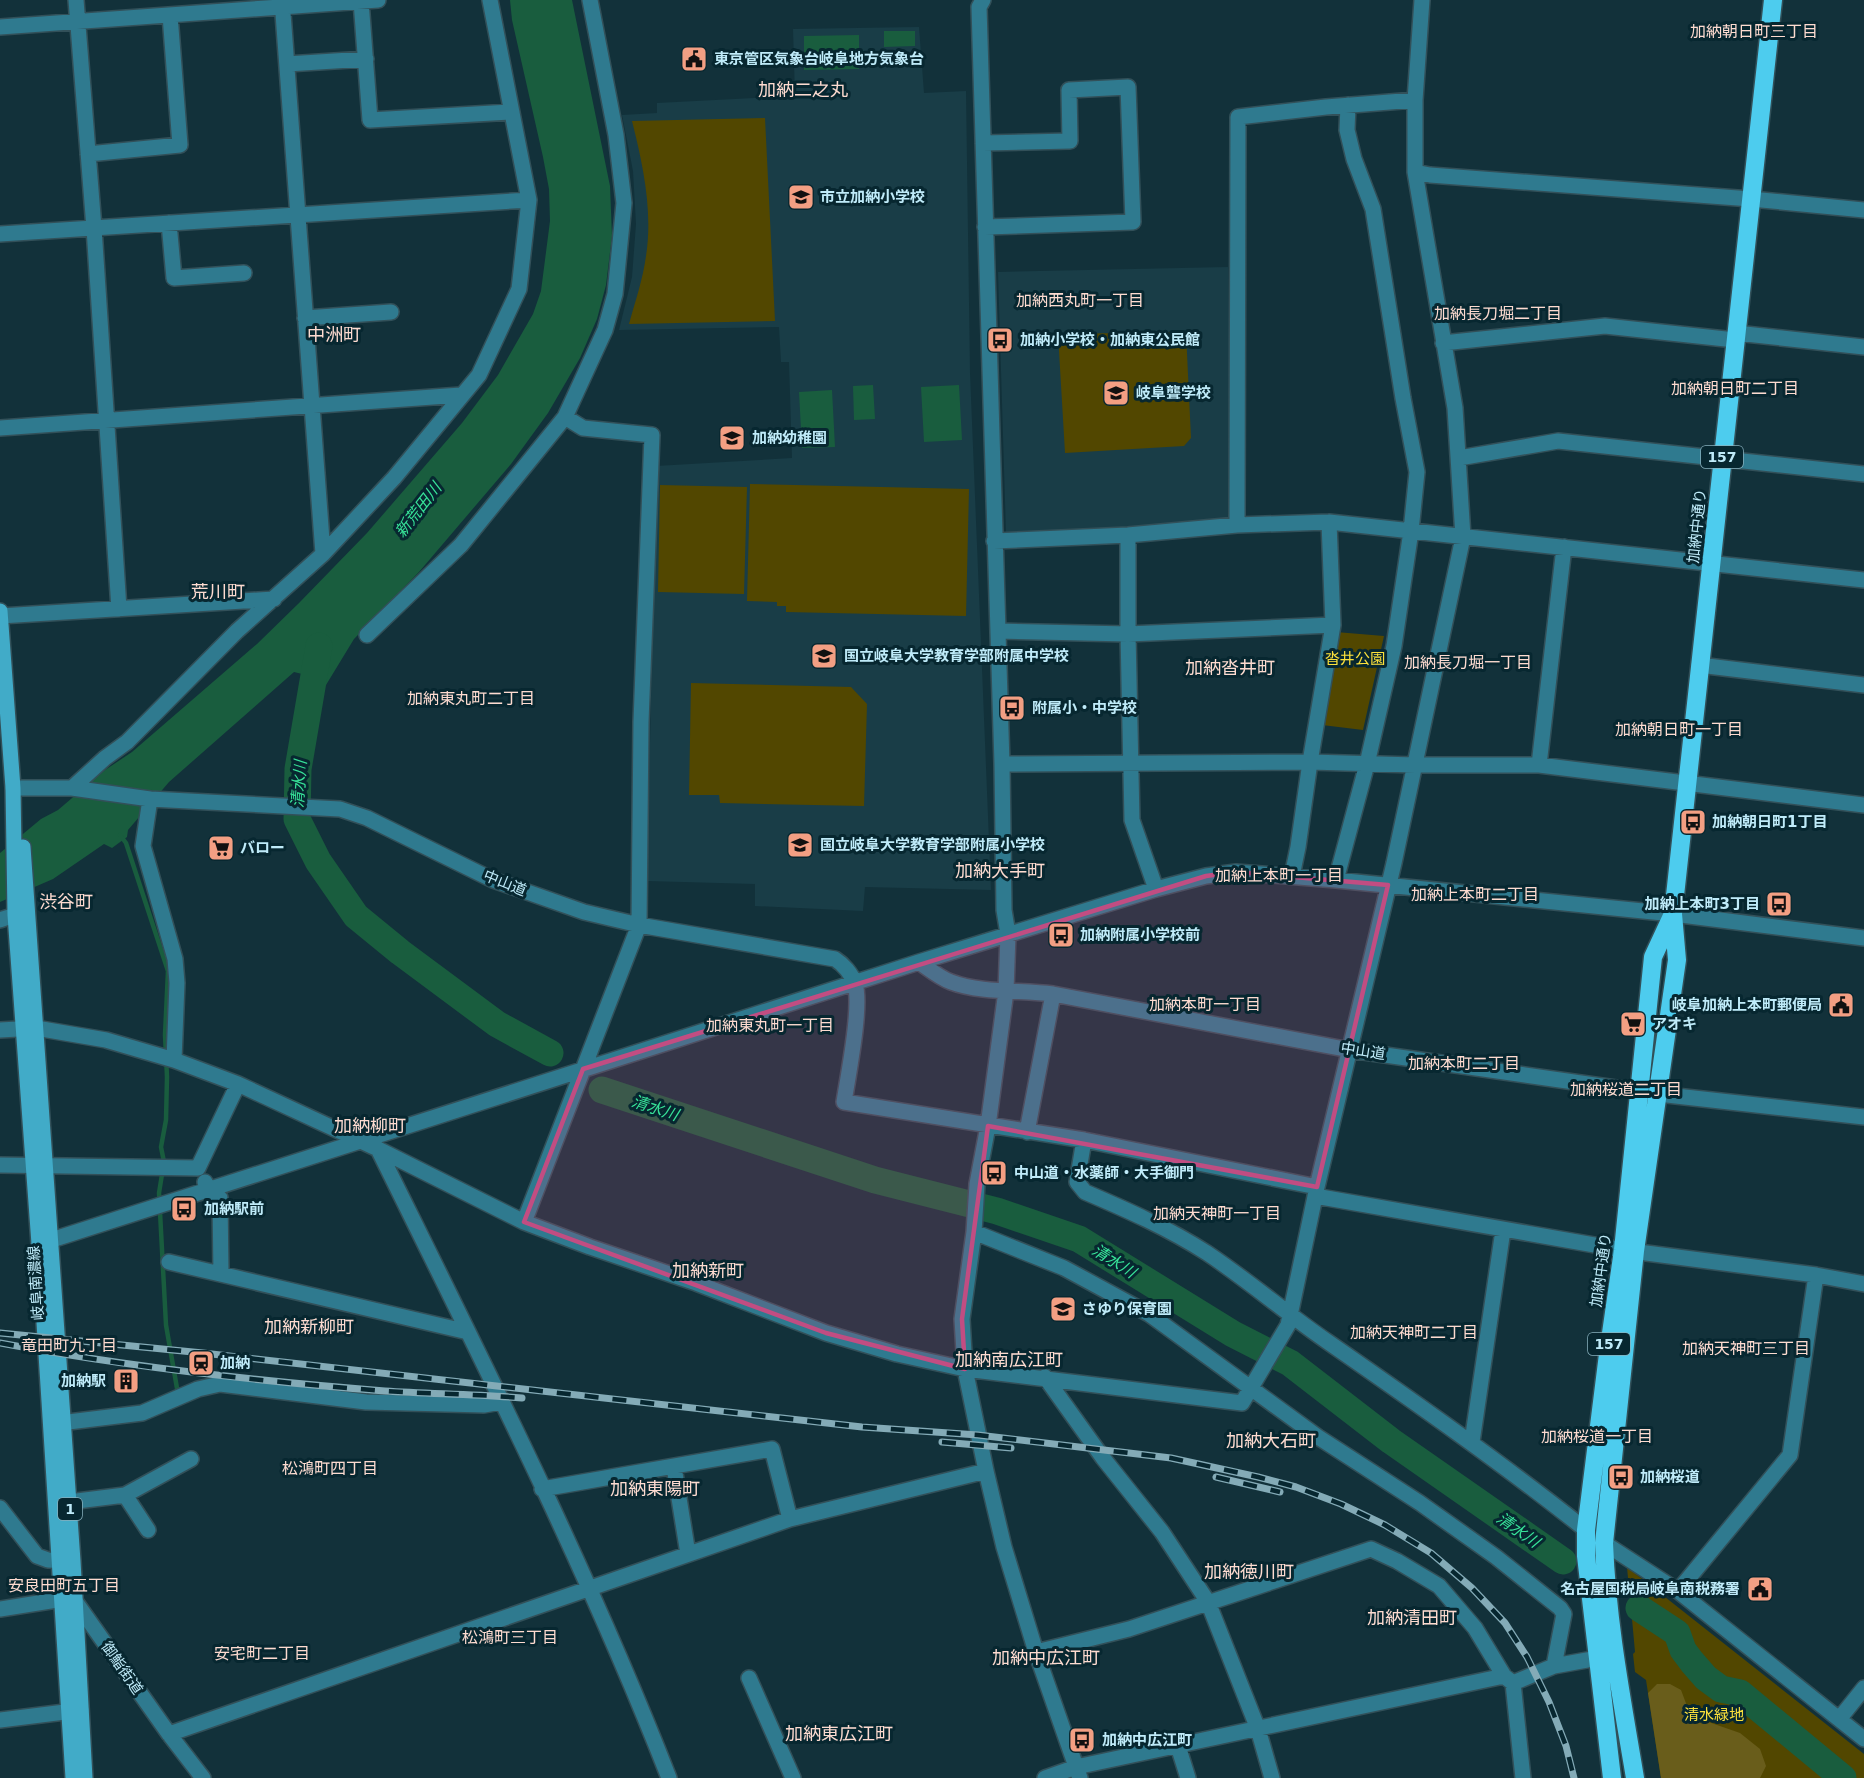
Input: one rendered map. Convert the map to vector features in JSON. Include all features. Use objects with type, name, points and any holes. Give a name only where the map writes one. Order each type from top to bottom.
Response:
[{"type":"highway","name":"加納中通り","points":[[1612,1778],[1586,1556],[1587,1530],[1608,1354],[1658,1094],[1677,960],[1673,914],[1686,782],[1773,0]]},
{"type":"highway","name":"加納中通り","points":[[1635,1778],[1614,1656],[1604,1543],[1629,1251],[1638,1091],[1653,957],[1673,914]]},
{"type":"main road","name":"岐阜南濃線","points":[[0,611],[6,788],[17,826],[14,910],[30,1029],[67,1561],[75,1711],[73,1778]]},
{"type":"main road","name":"岐阜南濃線","points":[[57,1423],[69,1502],[67,1561]]},
{"type":"main road","name":"岐阜南濃線","points":[[75,1711],[85,1778]]},
{"type":"street","points":[[76,0],[119,609]]},
{"type":"street","points":[[0,27],[170,15],[282,3],[378,0]]},
{"type":"street","points":[[72,788],[105,758],[127,742],[237,631],[323,554],[394,478],[479,375],[519,289],[529,200],[490,0]]},
{"type":"street","points":[[367,635],[461,545],[565,417],[605,330],[615,294],[624,203],[616,135],[590,0]]},
{"type":"street","points":[[983,0],[979,7],[1002,764],[1004,910],[1008,934],[1006,991],[988,1126],[977,1186],[962,1319],[965,1369],[1004,1547],[1036,1652],[1078,1773]]},
{"type":"street","points":[[0,1030],[30,1029],[106,1040],[167,1058],[238,1084],[358,1142],[378,1149],[524,1222],[696,1283],[826,1333],[897,1354],[965,1369],[1045,1377],[1242,1403],[1288,1325],[1316,1192],[1415,765],[1463,537],[1460,458],[1455,408],[1415,172],[1415,100],[1422,0]]},
{"type":"street","points":[[361,1],[370,120],[512,112]]},
{"type":"street","points":[[282,3],[323,554]]},
{"type":"street","points":[[88,154],[180,145],[170,15]]},
{"type":"street","points":[[286,64],[366,59]]},
{"type":"street","points":[[983,143],[1070,141],[1069,90],[1128,87],[1133,222],[986,227]]},
{"type":"street","points":[[1237,525],[1238,117],[1415,100]]},
{"type":"street","points":[[1336,880],[1367,765],[1394,646],[1417,472],[1372,209],[1354,159],[1347,130],[1348,105]]},
{"type":"street","points":[[1415,172],[1864,210]]},
{"type":"street","points":[[0,234],[529,200]]},
{"type":"street","points":[[169,223],[174,278],[244,273]]},
{"type":"street","points":[[305,318],[391,312]]},
{"type":"street","points":[[1443,343],[1605,326],[1864,347]]},
{"type":"street","points":[[0,428],[461,395]]},
{"type":"street","points":[[524,1222],[639,925],[641,722],[651,435],[583,428],[565,417]]},
{"type":"street","points":[[1460,458],[1558,441],[1864,474]]},
{"type":"street","points":[[1292,876],[1334,625],[1329,522]]},
{"type":"street","points":[[994,541],[1128,535],[1237,525],[1329,522],[1864,580]]},
{"type":"street","points":[[1128,535],[1132,819],[1156,889]]},
{"type":"street","points":[[1539,765],[1564,547]]},
{"type":"street","points":[[0,616],[274,598]]},
{"type":"street","points":[[998,631],[1128,634],[1334,625]]},
{"type":"street","points":[[1699,665],[1864,685]]},
{"type":"street","points":[[1002,764],[1310,762],[1367,765],[1539,765],[1864,805]]},
{"type":"street","name":"中山道","points":[[6,788],[72,788],[150,799],[340,809],[367,818],[493,880],[584,912],[639,925],[835,959],[843,964],[855,983]]},
{"type":"street","points":[[150,799],[143,846],[175,959],[177,983],[167,1058]]},
{"type":"street","points":[[45,1243],[919,962],[1156,889],[1206,876],[1236,872],[1336,880],[1673,914],[1864,938]]},
{"type":"street","name":"中山道","points":[[919,962],[950,982],[993,990],[1053,994],[1350,1050],[1658,1094],[1864,1117]]},
{"type":"street","points":[[855,983],[857,1002],[844,1101],[1084,1140],[1316,1192],[1503,1230],[1629,1251],[1816,1275],[1864,1284]]},
{"type":"street","points":[[1027,1132],[1053,994]]},
{"type":"street","points":[[198,1168],[238,1084]]},
{"type":"street","points":[[1084,1140],[1077,1182],[1085,1192],[1165,1228],[1205,1252],[1472,1442],[1587,1530]]},
{"type":"street","points":[[378,1149],[590,1589],[669,1778]]},
{"type":"street","points":[[0,1165],[198,1168]]},
{"type":"street","points":[[198,1168],[208,1189],[220,1198],[221,1274]]},
{"type":"street","points":[[974,1225],[1064,1268],[1149,1314],[1318,1437],[1496,1557],[1560,1608],[1564,1614],[1554,1666]]},
{"type":"street","points":[[1472,1442],[1503,1230]]},
{"type":"street","points":[[169,1262],[468,1332]]},
{"type":"street","points":[[1678,1591],[1790,1455],[1816,1275]]},
{"type":"street","points":[[1045,1377],[1103,1458],[1162,1532],[1208,1602],[1258,1729],[1272,1778]]},
{"type":"street","points":[[57,1423],[142,1413],[198,1389],[220,1384],[366,1402],[484,1405],[501,1402]]},
{"type":"street","points":[[542,1489],[772,1449],[790,1518]]},
{"type":"street","points":[[69,1502],[125,1495],[191,1459]]},
{"type":"street","points":[[674,1467],[688,1554]]},
{"type":"street","points":[[169,1734],[790,1518],[986,1471]]},
{"type":"street","points":[[125,1495],[148,1530]]},
{"type":"street","points":[[0,1508],[37,1556],[48,1560],[67,1561]]},
{"type":"street","points":[[1604,1543],[1678,1591],[1864,1739]]},
{"type":"street","points":[[1036,1652],[1129,1629],[1371,1549],[1397,1561],[1439,1586],[1475,1628],[1509,1679],[1523,1778]]},
{"type":"street","points":[[0,1609],[69,1600]]},
{"type":"street","name":"御鮨街道","points":[[69,1600],[203,1778]]},
{"type":"street","points":[[1045,1778],[1078,1773],[1178,1746],[1509,1679],[1554,1666],[1598,1658]]},
{"type":"street","points":[[749,1678],[793,1778]]},
{"type":"street","points":[[1840,1718],[1864,1688]]},
{"type":"street","points":[[0,1720],[75,1711]]},
{"type":"street","points":[[1178,1746],[1188,1778]]},
{"type":"highlighted area","points":[[1236,872],[1388,885],[1317,1187],[988,1126],[962,1319],[965,1369],[826,1333],[524,1222],[583,1069],[1206,876]]},
{"type":"shaded area","points":[[919,27],[924,93],[966,91],[970,373],[991,890],[865,887],[863,911],[755,906],[755,884],[647,881],[656,466],[792,458],[789,362],[781,362],[779,327],[619,330],[632,277],[636,224],[633,171],[622,115],[657,113],[657,103],[795,96],[793,29]]},
{"type":"shaded area","name":"岐阜聾学校","points":[[1228,267],[1232,515],[1227,520],[1129,528],[1006,533],[998,272]]},
{"type":"shaded area","points":[[1657,1684],[1670,1684],[1681,1690],[1687,1706],[1697,1718],[1740,1733],[1760,1749],[1766,1766],[1760,1778],[1661,1778],[1648,1693]]},
{"type":"green space","points":[[765,118],[775,321],[629,324],[645,265],[648,239],[648,205],[632,121]]},
{"type":"green space","points":[[1186,332],[1191,438],[1184,446],[1065,453],[1058,334]]},
{"type":"green space","points":[[750,484],[969,489],[966,616],[786,612],[786,606],[777,606],[777,602],[747,601]]},
{"type":"green space","points":[[660,485],[747,487],[744,594],[658,592]]},
{"type":"green space","name":"沓井公園","points":[[1336,632],[1384,636],[1363,730],[1322,725]]},
{"type":"green space","points":[[691,683],[851,687],[867,704],[864,806],[720,803],[719,795],[689,795]]},
{"type":"green space","name":"清水緑地","points":[[1627,1567],[1864,1754],[1864,1778],[1661,1778],[1646,1680],[1635,1672],[1633,1654],[1635,1652],[1632,1619],[1645,1599],[1629,1589]]},
{"type":"water","name":"新荒田川","points":[[510,0],[572,0],[610,186],[612,236],[606,285],[597,319],[580,358],[548,413],[511,464],[419,572],[354,639],[326,685],[306,680],[302,674],[294,672],[169,782],[128,830],[127,837],[112,848],[104,844],[53,879],[0,902],[0,853],[41,819],[58,810],[105,770],[132,752],[257,644],[299,603],[367,533],[462,423],[498,375],[533,314],[541,291],[550,221],[549,189],[512,20]]},
{"type":"water","points":[[884,31],[915,31],[915,46],[884,47]]},
{"type":"water","points":[[859,35],[859,69],[804,70],[804,36]]},
{"type":"water","points":[[873,385],[875,419],[854,420],[853,386]]},
{"type":"water","points":[[959,385],[962,440],[924,442],[921,387]]},
{"type":"water","points":[[832,390],[835,447],[802,448],[799,392]]},
{"type":"waterway","name":"清水川","points":[[319,646],[298,769],[297,819],[318,861],[356,916],[400,952],[497,1024],[550,1053]]},
{"type":"waterway","points":[[120,835],[126,843],[168,971],[165,1035],[166,1120],[161,1147],[164,1162],[159,1193],[166,1325],[178,1394]]},
{"type":"waterway","name":"清水川","points":[[602,1090],[875,1180],[997,1211],[1079,1239],[1233,1334],[1290,1363],[1391,1441],[1563,1561]]},
{"type":"waterway","name":"清水川","points":[[1639,1608],[1677,1633],[1683,1650],[1706,1678],[1721,1689],[1740,1693],[1843,1778]]},
{"type":"railway","points":[[0,1333],[203,1353],[862,1427],[978,1435],[1171,1458],[1296,1487],[1341,1504],[1385,1525],[1431,1553],[1472,1588],[1505,1623],[1527,1657],[1549,1702],[1566,1746],[1574,1778]]},
{"type":"railway","points":[[0,1343],[96,1359],[240,1378],[385,1391],[522,1398]]},
{"type":"railway","points":[[942,1442],[1011,1448]]},
{"type":"railway","points":[[1216,1477],[1280,1492]]},
{"type":"place","name":"東京管区気象台岐阜地方気象台","points":[[694,59]]},
{"type":"place","name":"市立加納小学校","points":[[801,197]]},
{"type":"place","name":"加納小学校・加納東公民館","points":[[1000,340]]},
{"type":"place","name":"岐阜聾学校","points":[[1116,393]]},
{"type":"place","name":"加納幼稚園","points":[[732,438]]},
{"type":"place","name":"国立岐阜大学教育学部附属中学校","points":[[824,656]]},
{"type":"place","name":"附属小・中学校","points":[[1012,708]]},
{"type":"place","name":"加納朝日町1丁目","points":[[1693,822]]},
{"type":"place","name":"国立岐阜大学教育学部附属小学校","points":[[800,845]]},
{"type":"place","name":"バロー","points":[[221,848]]},
{"type":"place","name":"加納上本町3丁目","points":[[1779,904]]},
{"type":"place","name":"加納附属小学校前","points":[[1061,935]]},
{"type":"place","name":"岐阜加納上本町郵便局","points":[[1841,1005]]},
{"type":"place","name":"アオキ","points":[[1633,1024]]},
{"type":"place","name":"中山道・水薬師・大手御門","points":[[994,1173]]},
{"type":"place","name":"加納駅前","points":[[184,1209]]},
{"type":"place","name":"さゆり保育園","points":[[1063,1309]]},
{"type":"place","name":"加納","points":[[201,1363]]},
{"type":"place","name":"加納駅","points":[[126,1381]]},
{"type":"place","name":"加納桜道","points":[[1621,1477]]},
{"type":"place","name":"名古屋国税局岐阜南税務署","points":[[1760,1589]]},
{"type":"place","name":"加納中広江町","points":[[1082,1740]]},
{"type":"district","name":"加納朝日町三丁目","points":[[1754,31]]},
{"type":"district","name":"加納二之丸","points":[[803,89]]},
{"type":"district","name":"加納西丸町一丁目","points":[[1080,300]]},
{"type":"district","name":"加納長刀堀二丁目","points":[[1498,313]]},
{"type":"district","name":"中洲町","points":[[334,334]]},
{"type":"district","name":"加納朝日町二丁目","points":[[1735,388]]},
{"type":"district","name":"荒川町","points":[[218,591]]},
{"type":"district","name":"加納長刀堀一丁目","points":[[1468,662]]},
{"type":"district","name":"加納沓井町","points":[[1230,667]]},
{"type":"district","name":"加納東丸町二丁目","points":[[471,698]]},
{"type":"district","name":"加納朝日町一丁目","points":[[1679,729]]},
{"type":"district","name":"加納大手町","points":[[1000,870]]},
{"type":"district","name":"加納上本町一丁目","points":[[1279,875]]},
{"type":"district","name":"加納上本町二丁目","points":[[1475,894]]},
{"type":"district","name":"渋谷町","points":[[66,901]]},
{"type":"district","name":"加納本町一丁目","points":[[1205,1004]]},
{"type":"district","name":"加納東丸町一丁目","points":[[770,1025]]},
{"type":"district","name":"加納本町二丁目","points":[[1464,1063]]},
{"type":"district","name":"加納桜道二丁目","points":[[1626,1089]]},
{"type":"district","name":"加納柳町","points":[[370,1125]]},
{"type":"district","name":"加納天神町一丁目","points":[[1217,1213]]},
{"type":"district","name":"加納新町","points":[[708,1270]]},
{"type":"district","name":"加納新柳町","points":[[309,1326]]},
{"type":"district","name":"加納天神町二丁目","points":[[1414,1332]]},
{"type":"district","name":"竜田町九丁目","points":[[69,1345]]},
{"type":"district","name":"加納天神町三丁目","points":[[1746,1348]]},
{"type":"district","name":"加納南広江町","points":[[1009,1359]]},
{"type":"district","name":"加納桜道一丁目","points":[[1597,1436]]},
{"type":"district","name":"加納大石町","points":[[1271,1440]]},
{"type":"district","name":"松鴻町四丁目","points":[[330,1468]]},
{"type":"district","name":"加納東陽町","points":[[655,1488]]},
{"type":"district","name":"加納徳川町","points":[[1249,1571]]},
{"type":"district","name":"安良田町五丁目","points":[[64,1585]]},
{"type":"district","name":"加納清田町","points":[[1412,1617]]},
{"type":"district","name":"松鴻町三丁目","points":[[510,1637]]},
{"type":"district","name":"安宅町二丁目","points":[[262,1653]]},
{"type":"district","name":"加納中広江町","points":[[1046,1657]]},
{"type":"district","name":"加納東広江町","points":[[839,1733]]}]
